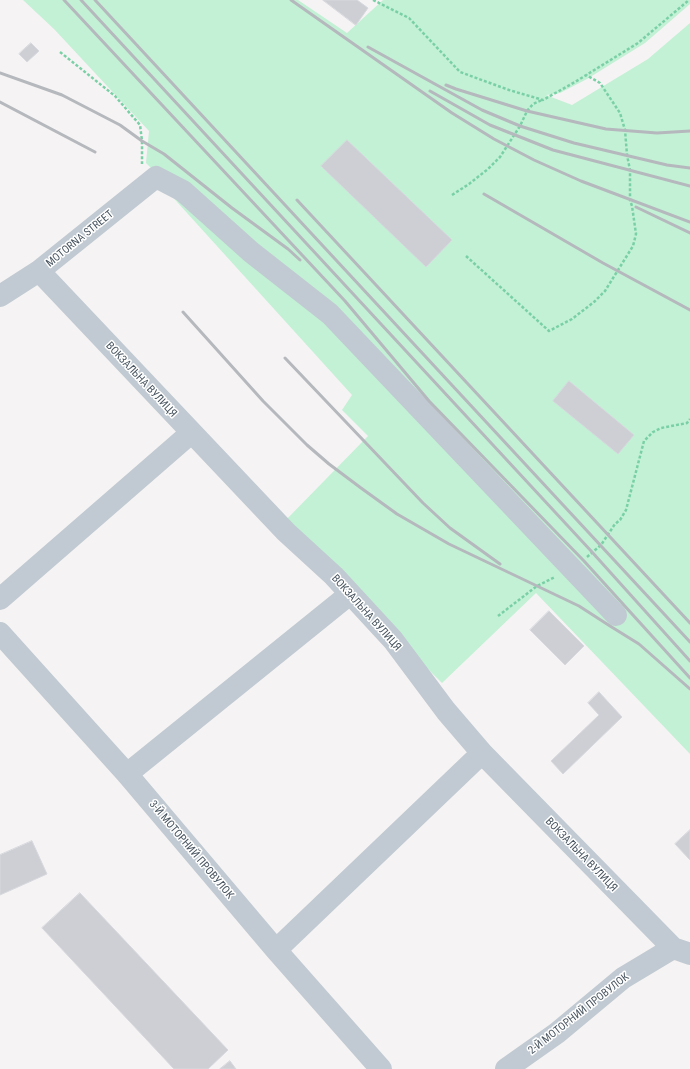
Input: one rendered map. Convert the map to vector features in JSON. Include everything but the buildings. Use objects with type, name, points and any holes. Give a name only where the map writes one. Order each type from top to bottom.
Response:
[{"type":"street","name":"MOTORNA STREET","points":[[0,296],[39,272],[156,177]]},
{"type":"street","points":[[156,177],[183,191],[250,252],[330,314],[616,615]]},
{"type":"street","name":"ВОКЗАЛЬНА ВУЛИЦЯ","points":[[39,272],[286,532],[334,576],[393,640],[446,711],[482,753],[681,951]]},
{"type":"street","points":[[0,599],[191,433]]},
{"type":"street","points":[[127,774],[350,594]]},
{"type":"street","name":"3-Й МОТОРНИЙ ПРОВУЛОК","points":[[0,633],[127,774],[276,950],[381,1069]]},
{"type":"street","points":[[276,950],[482,753]]},
{"type":"street","name":"2-Й МОТОРНИЙ ПРОВУЛОК","points":[[506,1069],[557,1033],[623,978],[681,951]]},
{"type":"path","points":[[373,0],[409,18],[460,72],[508,90],[543,100]]},
{"type":"path","points":[[452,195],[488,169],[500,157],[520,126],[527,111],[533,104],[543,100],[638,43],[689,0]]},
{"type":"path","points":[[60,52],[115,96],[140,125],[142,165],[156,177]]},
{"type":"path","points":[[466,256],[549,332],[572,319],[594,302],[605,291],[632,246],[636,234],[630,200],[630,170],[625,130],[620,112],[600,83],[586,75]]},
{"type":"path","points":[[498,616],[537,586],[560,574],[569,566],[584,561],[601,545],[626,510],[644,440],[653,432],[661,428],[687,423],[690,419]]},
{"type":"green space","points":[[23,0],[298,0],[347,33],[383,0],[690,0],[690,4],[645,43],[587,79],[560,93],[546,95],[572,105],[648,59],[690,23],[690,754],[536,593],[442,683],[282,524],[368,436],[342,410],[352,395],[168,192],[168,185],[146,163],[149,131],[54,29]]},
{"type":"railway","points":[[64,0],[345,301],[429,401],[584,561],[690,678]]},
{"type":"railway","points":[[81,0],[592,552],[690,661]]},
{"type":"railway","points":[[95,0],[690,642]]},
{"type":"railway","points":[[291,0],[452,113],[494,139],[534,160],[581,181],[690,222]]},
{"type":"railway","points":[[368,47],[482,110],[520,126],[574,143],[667,165],[690,168]]},
{"type":"railway","points":[[0,73],[62,95],[120,125],[142,141],[164,154],[232,208],[288,249],[300,260]]},
{"type":"railway","points":[[446,85],[527,111],[606,129],[657,133],[690,131]]},
{"type":"railway","points":[[430,91],[490,125],[553,150],[690,186]]},
{"type":"railway","points":[[0,102],[95,152]]},
{"type":"railway","points":[[484,194],[603,263],[690,310]]},
{"type":"railway","points":[[297,200],[690,623]]},
{"type":"railway","points":[[636,207],[690,233]]},
{"type":"railway","points":[[183,312],[263,401],[307,445],[361,488],[397,514],[449,544],[579,606],[639,644],[690,689]]},
{"type":"railway","points":[[285,358],[423,503],[450,528],[500,564]]}]
